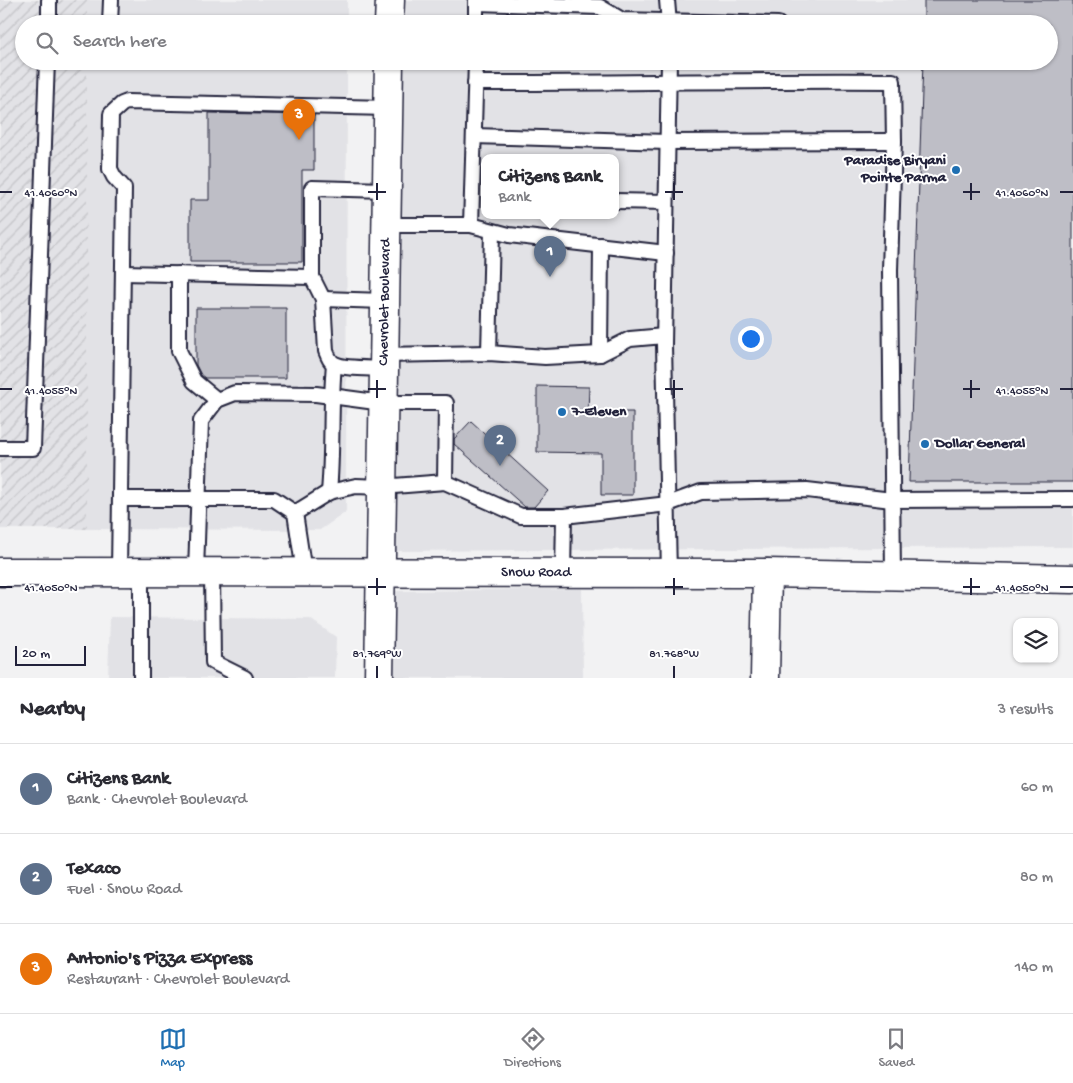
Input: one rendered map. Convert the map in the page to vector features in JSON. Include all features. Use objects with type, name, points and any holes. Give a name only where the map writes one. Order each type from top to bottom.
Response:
[{"type":"main road","points":[[389,15],[390,0]]},
{"type":"main road","name":"Chevrolet Boulevard","points":[[379,678],[379,572],[389,70]]},
{"type":"main road","name":"Snow Road","points":[[0,572],[767,573],[1073,579]]},
{"type":"main road","points":[[765,678],[767,573]]},
{"type":"lane","points":[[48,15],[49,0]]},
{"type":"lane","points":[[110,15],[111,0]]},
{"type":"lane","points":[[668,0],[669,15]]},
{"type":"lane","points":[[476,15],[476,1],[600,7],[610,15]]},
{"type":"lane","points":[[0,448],[33,448],[47,70]]},
{"type":"lane","points":[[472,225],[478,200],[474,136],[476,70]]},
{"type":"lane","points":[[669,70],[664,336],[669,573]]},
{"type":"lane","points":[[475,83],[668,83],[763,80],[893,81],[894,141],[890,270],[893,576]]},
{"type":"lane","points":[[142,678],[120,498],[124,188],[114,177],[110,169],[111,114],[127,102],[388,108]]},
{"type":"lane","points":[[474,136],[667,142],[894,141]]},
{"type":"lane","points":[[386,190],[312,188],[312,277],[323,299],[326,351],[329,359],[334,364],[342,366],[489,353],[545,357],[600,354],[630,339],[664,336]]},
{"type":"lane","points":[[619,201],[666,202]]},
{"type":"lane","points":[[386,224],[472,225],[492,232],[509,235],[666,253]]},
{"type":"lane","points":[[489,353],[492,232]]},
{"type":"lane","points":[[600,354],[601,246]]},
{"type":"lane","points":[[123,273],[312,277]]},
{"type":"lane","points":[[179,274],[179,351],[194,381],[217,400]]},
{"type":"lane","points":[[323,299],[384,301]]},
{"type":"lane","points":[[329,492],[332,463],[331,395],[334,364]]},
{"type":"lane","points":[[245,678],[213,662],[198,500],[201,421],[217,400],[235,393],[331,395],[382,403],[446,403],[445,482]]},
{"type":"lane","points":[[296,513],[329,492],[356,486],[381,487],[445,482],[521,516],[564,516],[668,504],[701,492],[797,490],[892,500],[1073,499]]},
{"type":"lane","points":[[120,498],[274,499],[296,513],[304,572]]},
{"type":"lane","points":[[563,572],[564,516]]},
{"type":"shaded area","points":[[0,0],[87,0],[87,15],[15,15],[15,70],[87,70],[87,529],[0,529]]},
{"type":"shaded area","points":[[87,0],[347,0],[347,15],[87,15]]},
{"type":"shaded area","points":[[406,0],[1073,0],[1073,547],[391,551],[404,70],[1058,70],[1058,15],[405,15]]},
{"type":"shaded area","points":[[87,70],[347,70],[346,512],[320,530],[87,529]]},
{"type":"shaded area","points":[[582,589],[583,678],[391,678],[391,591]]},
{"type":"shaded area","points":[[110,617],[310,619],[336,637],[335,678],[108,678]]},
{"type":"building","points":[[924,0],[1073,0],[1073,482],[909,482],[923,70],[1058,70],[1058,15],[924,15]]},
{"type":"building","points":[[209,113],[314,115],[314,170],[302,170],[302,262],[190,262],[190,200],[209,200]]},
{"type":"building","points":[[196,308],[286,308],[286,378],[205,378],[201,375],[196,365]]},
{"type":"building","points":[[537,386],[589,387],[588,412],[633,412],[633,495],[601,495],[601,453],[537,452]]},
{"type":"building","points":[[471,421],[548,491],[534,507],[525,507],[454,444],[454,439]]},
{"type":"place","name":"Antonio's Pizza Express","points":[[299,140]]},
{"type":"place","name":"Paradise Biryani Pointe Parma","points":[[956,170]]},
{"type":"place","name":"Citizens Bank","points":[[550,277]]},
{"type":"place","name":"7-Eleven","points":[[562,412]]},
{"type":"place","name":"Dollar General","points":[[925,444]]},
{"type":"place","name":"Texaco","points":[[500,466]]}]
